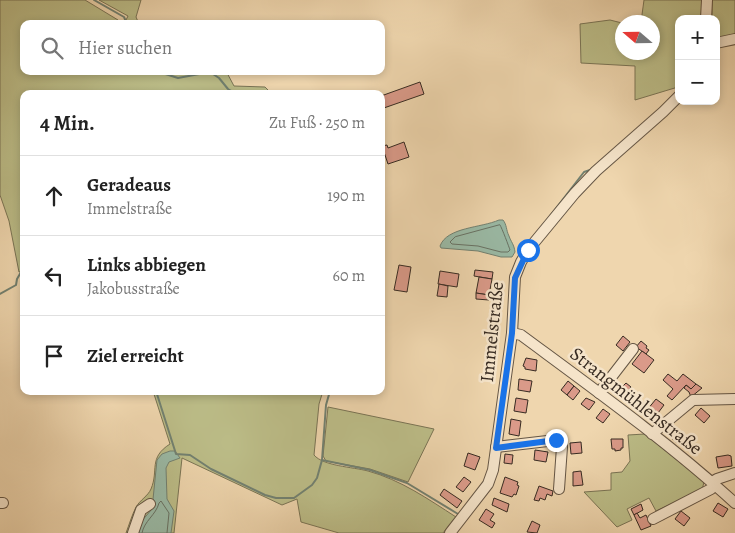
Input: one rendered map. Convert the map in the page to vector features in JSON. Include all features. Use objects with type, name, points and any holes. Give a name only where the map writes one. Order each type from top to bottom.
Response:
[{"type":"street","points":[[706,15],[707,0]]},
{"type":"street","points":[[720,42],[735,39]]},
{"type":"street","name":"Immelstraße","points":[[450,533],[488,484],[492,470],[512,333],[515,278],[528,250],[575,193],[596,171],[675,100]]},
{"type":"street","name":"Strangmühlenstraße","points":[[512,333],[521,335],[599,392],[735,503]]},
{"type":"street","points":[[599,392],[633,349]]},
{"type":"street","points":[[652,434],[693,400],[735,399]]},
{"type":"street","points":[[496,448],[556,440],[560,442],[562,447],[559,489]]},
{"type":"street","points":[[653,519],[711,489],[717,479],[735,473]]},
{"type":"street","points":[[133,533],[141,510],[150,504]]},
{"type":"green space","points":[[0,0],[85,0],[118,20],[20,20],[20,75],[228,75],[234,86],[265,87],[268,90],[20,90],[20,272],[9,221],[0,195]]},
{"type":"green space","points":[[99,0],[141,0],[136,17],[137,20],[126,20],[128,16]]},
{"type":"green space","points":[[644,0],[702,0],[701,15],[675,15],[675,88],[635,100],[635,66],[581,63],[580,24],[610,20],[615,21],[615,60],[660,60],[660,15],[642,15]]},
{"type":"green space","points":[[712,0],[735,0],[735,34],[720,38],[720,15],[712,15]]},
{"type":"green space","points":[[154,395],[322,395],[319,404],[314,455],[318,459],[392,479],[456,517],[443,533],[339,533],[301,522],[297,499],[282,505],[182,458],[174,533],[126,533],[136,507],[151,489],[156,459],[163,449],[170,444]]},
{"type":"green space","points":[[328,407],[434,429],[408,482],[370,469],[326,461],[323,456]]},
{"type":"green space","points":[[645,434],[704,482],[702,490],[656,511],[649,498],[627,509],[632,520],[617,527],[584,492],[611,490],[611,473],[622,472],[630,461],[628,435]]},
{"type":"water","points":[[503,220],[514,247],[515,252],[512,257],[501,257],[478,251],[441,248],[440,246],[450,235]]},
{"type":"water","points":[[175,451],[180,458],[169,462],[166,468],[167,499],[174,511],[171,533],[137,533],[140,523],[152,509],[157,460],[162,454]]},
{"type":"building","points":[[420,82],[424,94],[385,108],[385,95]]},
{"type":"building","points":[[404,142],[409,157],[388,164],[385,155],[385,145],[387,145],[388,148]]},
{"type":"building","points":[[399,265],[411,267],[407,292],[394,290]]},
{"type":"building","points":[[475,270],[493,272],[492,279],[474,276]]},
{"type":"building","points":[[440,271],[459,274],[457,287],[438,284]]},
{"type":"building","points":[[479,277],[492,279],[489,295],[476,293]]},
{"type":"building","points":[[439,284],[448,286],[447,297],[437,296]]},
{"type":"building","points":[[476,293],[489,295],[489,300],[476,299]]},
{"type":"building","points":[[623,336],[630,342],[623,351],[616,345]]},
{"type":"building","points":[[641,341],[649,350],[646,354],[636,347]]},
{"type":"building","points":[[642,351],[654,360],[644,373],[632,364]]},
{"type":"building","points":[[584,357],[593,364],[588,372],[579,364]]},
{"type":"building","points":[[526,358],[537,360],[536,371],[525,369],[523,366]]},
{"type":"building","points":[[599,370],[608,376],[602,384],[594,377]]},
{"type":"building","points":[[668,374],[677,381],[683,374],[696,384],[691,389],[686,385],[672,400],[667,396],[673,389],[663,380]]},
{"type":"building","points":[[519,379],[532,381],[530,392],[518,390]]},
{"type":"building","points":[[568,381],[574,386],[567,395],[561,390]]},
{"type":"building","points":[[626,383],[631,387],[622,399],[613,392],[619,385],[622,387]]},
{"type":"building","points":[[696,384],[702,388],[691,397],[684,388],[686,385],[691,389]]},
{"type":"building","points":[[574,386],[580,391],[573,400],[567,395]]},
{"type":"building","points":[[634,396],[644,403],[638,411],[628,404]]},
{"type":"building","points":[[516,398],[528,400],[526,413],[514,411]]},
{"type":"building","points":[[586,398],[595,402],[589,410],[581,404]]},
{"type":"building","points":[[656,399],[664,405],[658,413],[655,410],[646,417],[643,415]]},
{"type":"building","points":[[701,408],[710,416],[704,423],[695,415]]},
{"type":"building","points":[[603,409],[610,414],[603,423],[596,418]]},
{"type":"building","points":[[511,419],[521,421],[519,436],[509,434]]},
{"type":"building","points":[[674,428],[684,435],[677,443],[668,435]]},
{"type":"building","points":[[611,439],[623,439],[623,448],[615,451],[615,449],[612,449]]},
{"type":"building","points":[[581,442],[582,453],[571,454],[570,443]]},
{"type":"building","points":[[535,450],[548,452],[546,462],[534,460]]},
{"type":"building","points":[[468,453],[480,457],[475,470],[464,466]]},
{"type":"building","points":[[505,454],[513,455],[512,464],[504,463]]},
{"type":"building","points":[[731,456],[732,466],[718,468],[716,457]]},
{"type":"building","points":[[581,471],[583,485],[573,486],[573,472]]},
{"type":"building","points":[[464,477],[471,482],[463,492],[456,487]]},
{"type":"building","points":[[505,477],[518,482],[517,485],[519,486],[516,495],[514,494],[512,497],[500,493]]},
{"type":"building","points":[[539,486],[553,491],[552,496],[547,494],[545,500],[540,498],[539,501],[534,500]]},
{"type":"building","points":[[444,489],[462,501],[457,508],[440,495]]},
{"type":"building","points":[[494,498],[509,504],[507,512],[492,505]]},
{"type":"building","points":[[718,503],[728,509],[723,517],[713,511]]},
{"type":"building","points":[[641,504],[643,510],[634,515],[631,509]]},
{"type":"building","points":[[486,509],[494,514],[490,520],[495,523],[492,528],[479,520]]},
{"type":"building","points":[[681,511],[690,518],[684,526],[675,519]]},
{"type":"building","points":[[637,513],[640,518],[646,515],[651,526],[641,530],[634,515]]},
{"type":"building","points":[[532,521],[540,525],[537,533],[527,532]]},
{"type":"waterway","points":[[94,0],[124,17],[125,20]]},
{"type":"waterway","points":[[169,75],[178,78],[194,75]]},
{"type":"waterway","points":[[214,75],[230,90]]},
{"type":"waterway","points":[[550,216],[584,172],[590,170]]},
{"type":"waterway","points":[[0,294],[16,285],[20,274]]},
{"type":"waterway","points":[[157,395],[176,454],[190,455],[211,469],[265,495],[276,498],[294,498],[312,485],[317,478],[322,460],[326,405],[329,395]]},
{"type":"waterway","points":[[322,460],[370,470],[407,483],[458,514]]},
{"type":"route","points":[[528,250],[515,278],[512,333],[496,448],[556,440]]}]
